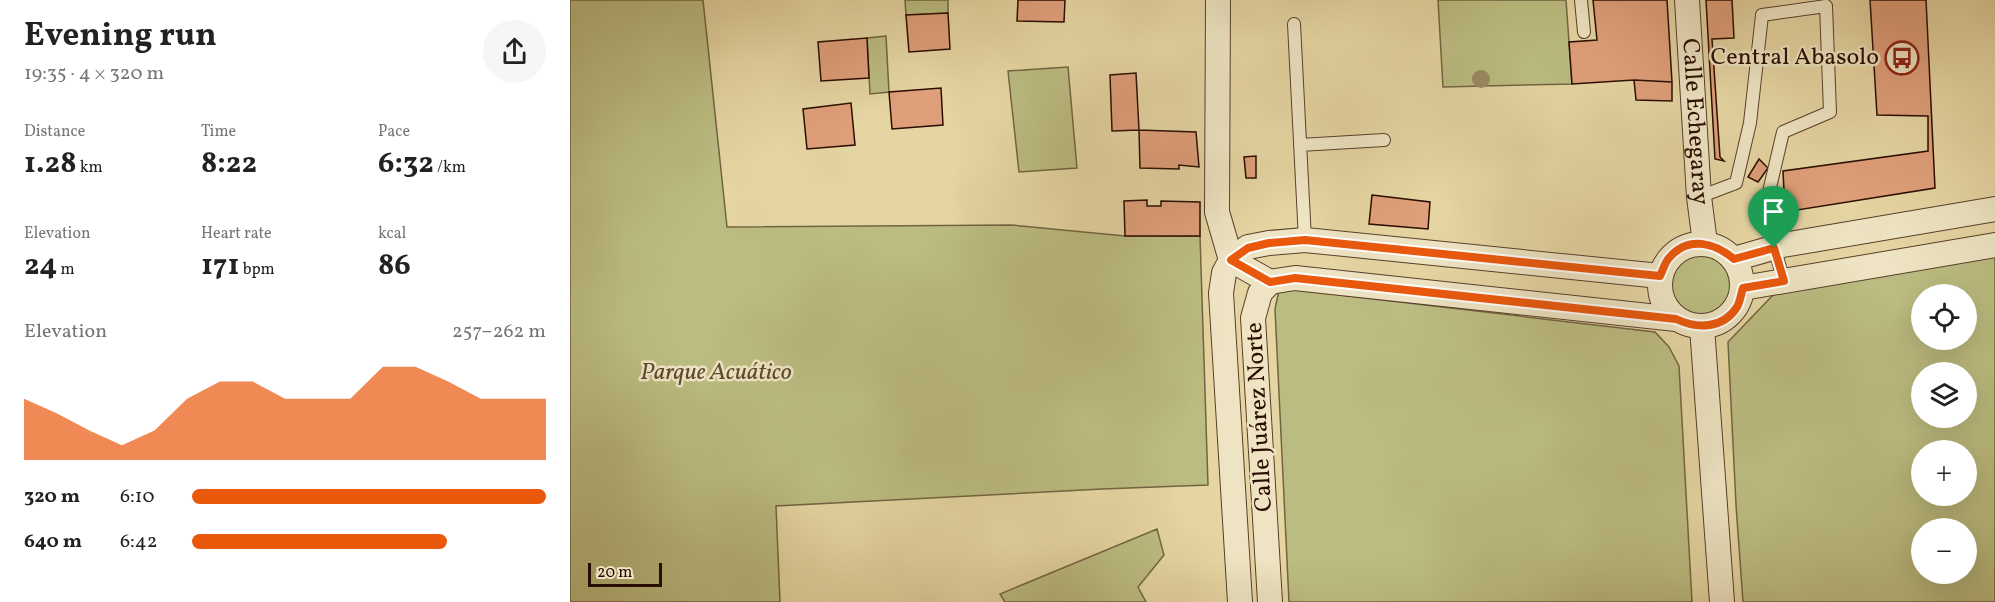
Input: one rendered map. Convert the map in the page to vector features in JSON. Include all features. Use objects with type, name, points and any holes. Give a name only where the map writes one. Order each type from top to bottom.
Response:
[{"type":"street","points":[[1218,0],[1217,212],[1231,260],[1270,282],[1295,278],[1676,319],[1689,325],[1702,327],[1722,321],[1736,307],[1743,288],[1741,273],[1734,259],[1721,248],[1705,243],[1685,246],[1669,258],[1660,276],[1662,300],[1676,319]]},
{"type":"street","name":"Calle Echegaray","points":[[1687,0],[1705,243]]},
{"type":"street","points":[[1734,259],[1774,248],[1995,209]]},
{"type":"street","points":[[1231,260],[1248,248],[1269,243],[1305,240],[1660,276]]},
{"type":"street","points":[[1743,288],[1995,245]]},
{"type":"street","name":"Calle Juárez Norte","points":[[1231,260],[1224,273],[1221,293],[1240,602]]},
{"type":"street","name":"Calle Juárez Norte","points":[[1270,282],[1260,293],[1253,318],[1270,602]]},
{"type":"street","points":[[1702,327],[1722,602]]},
{"type":"lane","points":[[1581,0],[1584,32]]},
{"type":"lane","points":[[1700,197],[1736,183],[1750,123],[1762,15],[1826,6],[1830,112],[1783,132],[1768,196],[1774,248],[1784,281]]},
{"type":"lane","points":[[1294,24],[1305,240]]},
{"type":"lane","points":[[1300,145],[1384,140]]},
{"type":"green space","name":"Parque Acuático","points":[[570,0],[703,0],[727,227],[1012,225],[1125,236],[1200,236],[1208,485],[776,506],[780,602],[570,602]]},
{"type":"green space","points":[[905,0],[948,0],[948,13],[906,15]]},
{"type":"green space","points":[[1438,0],[1566,0],[1572,84],[1443,87]]},
{"type":"green space","points":[[886,36],[889,92],[870,94],[867,38]]},
{"type":"green space","points":[[1068,67],[1077,168],[1019,172],[1008,71]]},
{"type":"green space","points":[[1700,250],[1713,253],[1724,260],[1731,271],[1734,284],[1731,297],[1724,308],[1713,315],[1700,318],[1687,315],[1676,308],[1669,297],[1666,284],[1669,271],[1676,260],[1687,253]]},
{"type":"green space","points":[[1995,253],[1995,602],[1743,602],[1728,342],[1774,294]]},
{"type":"green space","points":[[1279,290],[1297,290],[1655,332],[1669,347],[1679,366],[1692,602],[1289,602],[1275,309]]},
{"type":"green space","points":[[1157,529],[1164,555],[1138,587],[1146,602],[1005,602],[1000,594]]},
{"type":"building","points":[[1018,0],[1065,0],[1064,22],[1017,21]]},
{"type":"building","points":[[1593,0],[1667,0],[1672,82],[1634,80],[1572,84],[1569,42],[1597,40]]},
{"type":"building","name":"Central Abasolo","points":[[1706,0],[1732,0],[1734,38],[1712,39],[1720,157],[1724,161],[1715,159]]},
{"type":"building","name":"Central Abasolo","points":[[1870,0],[1926,0],[1935,188],[1785,212],[1783,171],[1928,151],[1928,116],[1877,115]]},
{"type":"building","points":[[948,13],[950,49],[909,52],[906,15]]},
{"type":"building","points":[[867,38],[869,78],[821,81],[818,42]]},
{"type":"building","points":[[1136,73],[1139,130],[1112,131],[1110,75]]},
{"type":"building","points":[[1634,80],[1672,82],[1672,101],[1636,100]]},
{"type":"building","points":[[941,88],[943,125],[892,129],[889,92]]},
{"type":"building","points":[[851,103],[855,145],[807,149],[803,109]]},
{"type":"building","points":[[1139,130],[1196,132],[1199,167],[1179,165],[1179,169],[1140,168]]},
{"type":"building","points":[[1256,156],[1256,178],[1246,178],[1244,157]]},
{"type":"building","points":[[1759,159],[1768,168],[1758,182],[1748,177]]},
{"type":"building","points":[[1372,195],[1430,202],[1428,229],[1369,224]]},
{"type":"building","points":[[1147,200],[1147,206],[1161,206],[1161,201],[1200,202],[1200,236],[1125,236],[1124,201]]},
{"type":"place","name":"Central Abasolo","points":[[1902,58]]},
{"type":"route","points":[[1305,240],[1660,276],[1669,258],[1685,246],[1705,243],[1721,248],[1734,259],[1774,248],[1784,281],[1743,288],[1736,307],[1722,321],[1702,327],[1689,325],[1676,319],[1295,278],[1270,282],[1231,260],[1248,248],[1269,243],[1305,240]]}]
